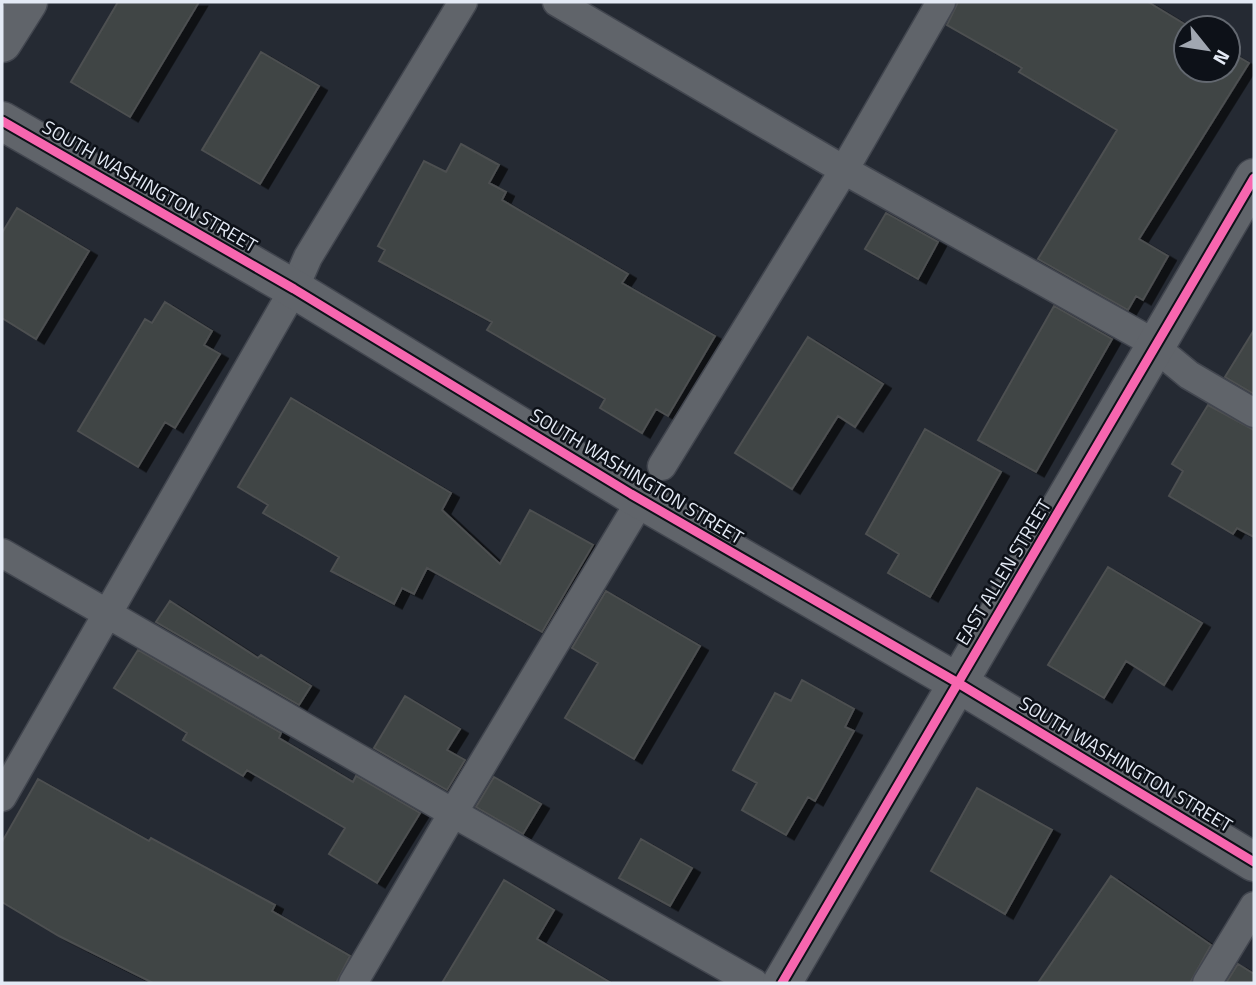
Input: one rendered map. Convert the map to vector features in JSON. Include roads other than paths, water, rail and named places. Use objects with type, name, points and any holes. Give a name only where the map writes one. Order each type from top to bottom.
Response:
[{"type":"street","points":[[2,43],[28,2]]},
{"type":"street","name":"SOUTH WASHINGTON STREET","points":[[2,121],[293,289],[641,500],[958,683],[1254,862]]},
{"type":"street","name":"EAST ALLEN STREET","points":[[782,983],[1254,178]]},
{"type":"lane","points":[[2,797],[293,289],[308,257],[463,2]]},
{"type":"lane","points":[[556,2],[844,170],[1143,337],[1189,375],[1254,413]]},
{"type":"lane","points":[[662,466],[844,170],[941,2]]},
{"type":"lane","points":[[353,983],[641,500]]},
{"type":"lane","points":[[2,552],[453,813],[754,983]]},
{"type":"lane","points":[[1207,983],[1254,906]]}]
